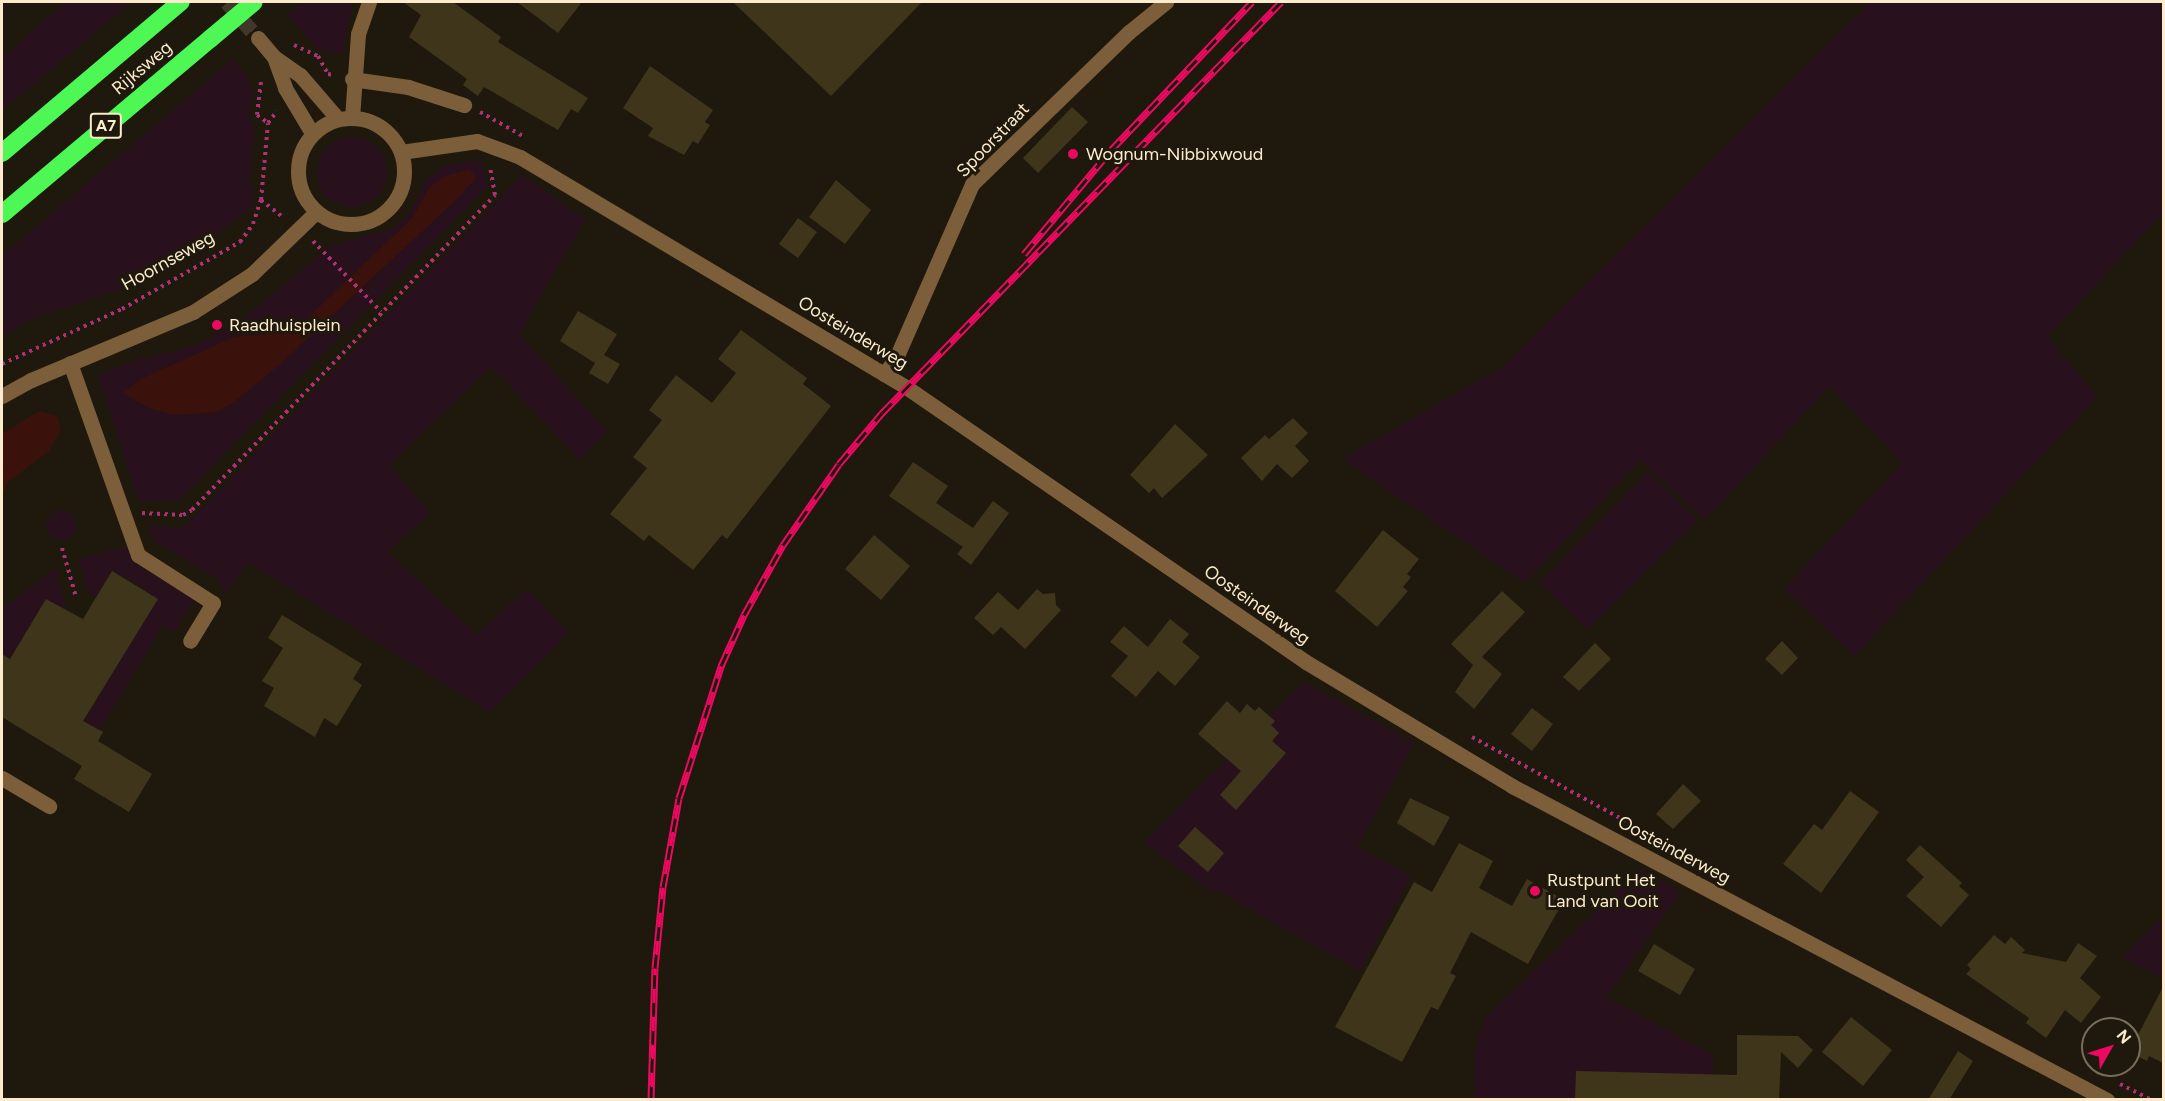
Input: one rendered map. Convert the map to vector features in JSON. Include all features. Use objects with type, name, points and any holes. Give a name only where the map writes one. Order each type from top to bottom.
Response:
[{"type":"highway","name":"Rijksweg","points":[[2,153],[181,2]]},
{"type":"highway","name":"Rijksweg","points":[[2,214],[254,2]]},
{"type":"street","points":[[345,119],[358,34],[369,2]]},
{"type":"street","name":"Spoorstraat","points":[[884,374],[896,358],[972,184],[1129,32],[1166,2]]},
{"type":"street","points":[[258,38],[274,57],[300,75],[345,119],[383,129],[401,152],[404,182],[392,206],[381,215],[357,224],[330,220],[315,212],[302,194],[299,181],[301,156],[312,133],[345,119]]},
{"type":"street","points":[[274,57],[285,87],[312,133]]},
{"type":"street","points":[[352,80],[408,87],[464,105]]},
{"type":"street","name":"Oosteinderweg","points":[[401,152],[463,141],[494,145],[884,374],[1306,663],[1512,786],[2107,1100]]},
{"type":"street","points":[[2,396],[70,363],[167,325],[217,297],[268,261],[315,212]]},
{"type":"street","points":[[70,363],[138,555],[213,603],[190,641]]},
{"type":"street","points":[[2,778],[49,806]]},
{"type":"path","points":[[286,40],[318,56],[328,74]]},
{"type":"path","name":"Hoornseweg","points":[[2,364],[122,309],[240,242],[253,224],[261,200],[268,123],[257,115],[259,76]]},
{"type":"path","points":[[128,525],[140,513],[183,515],[192,510],[495,195],[489,161],[494,145]]},
{"type":"path","points":[[347,275],[381,312]]},
{"type":"path","points":[[62,548],[76,597]]},
{"type":"path","name":"Oosteinderweg","points":[[1461,730],[1660,840]]},
{"type":"path","points":[[2111,1080],[2151,1100]]},
{"type":"shaded area","points":[[66,2],[131,2],[2,111],[2,49],[7,54]]},
{"type":"shaded area","points":[[302,2],[353,2],[343,54],[318,49],[287,14]]},
{"type":"shaded area","points":[[1871,2],[2163,2],[2164,212],[2049,334],[2050,341],[2096,394],[2095,399],[1854,656],[1784,589],[1903,463],[1830,386],[1705,519],[1640,460],[1525,583],[1342,459],[1503,367]]},
{"type":"shaded area","points":[[233,59],[248,78],[253,95],[249,117],[255,131],[248,183],[254,192],[253,205],[197,251],[143,282],[27,320],[2,337],[2,256]]},
{"type":"shaded area","points":[[359,137],[372,143],[381,152],[385,158],[387,172],[385,186],[377,197],[366,205],[345,207],[327,197],[319,186],[317,165],[327,147],[338,139]]},
{"type":"shaded area","points":[[481,159],[488,186],[179,500],[139,502],[98,375],[133,361],[197,345],[244,318],[330,246],[391,229],[408,216],[427,179],[444,166]],"holes":[[[476,176],[375,277],[231,404],[217,412],[160,413],[124,393],[141,379],[234,337],[293,332],[413,217],[430,188]]]},
{"type":"shaded area","points":[[469,169],[476,177],[460,196],[278,366],[231,404],[217,412],[173,415],[147,407],[123,393],[141,379],[234,337],[293,332],[413,217],[429,188],[445,176]]},
{"type":"shaded area","points":[[522,175],[585,219],[519,334],[607,431],[579,459],[491,366],[390,465],[429,513],[387,552],[476,635],[527,589],[568,633],[490,712],[247,562],[225,596],[220,580],[154,541],[148,525],[179,529],[185,526]]},
{"type":"shaded area","points":[[39,411],[57,416],[61,430],[49,451],[7,483],[2,499],[2,434]]},
{"type":"shaded area","points":[[1648,472],[1698,520],[1588,629],[1539,583]]},
{"type":"shaded area","points":[[61,510],[71,515],[76,525],[71,535],[61,540],[51,535],[46,525],[51,515]]},
{"type":"shaded area","points":[[127,547],[134,563],[194,599],[174,632],[163,625],[100,730],[88,723],[85,727],[82,724],[156,602],[138,584],[116,573],[110,575],[96,597],[89,594],[79,559]]},
{"type":"shaded area","points":[[56,568],[66,611],[50,601],[44,602],[10,659],[2,654],[2,609]]},
{"type":"shaded area","points":[[1304,682],[1414,743],[1357,847],[1411,876],[1360,971],[1218,891],[1210,891],[1144,843]]},
{"type":"shaded area","points":[[1640,869],[1681,892],[1606,997],[1713,1055],[1713,1077],[1577,1099],[1474,1100],[1475,1049],[1485,1018]]},
{"type":"shaded area","points":[[2163,916],[2163,978],[2123,957]]},
{"type":"building","points":[[403,2],[453,2],[501,37],[498,42],[588,98],[578,113],[571,109],[558,130],[484,87],[478,96],[463,85],[467,79],[409,37],[421,15]]},
{"type":"building","points":[[517,2],[582,2],[558,33]]},
{"type":"building","points":[[733,2],[922,2],[831,96]]},
{"type":"building","points":[[650,66],[713,110],[705,122],[710,125],[698,144],[693,141],[684,155],[648,136],[653,128],[623,108]]},
{"type":"building","points":[[1072,107],[1088,122],[1038,173],[1023,158]]},
{"type":"building","points":[[836,180],[871,210],[845,244],[809,217]]},
{"type":"building","points":[[798,218],[817,232],[798,258],[779,244]]},
{"type":"building","points":[[578,311],[617,334],[604,355],[620,364],[608,384],[589,373],[595,363],[560,341]]},
{"type":"building","points":[[741,330],[807,378],[803,384],[831,406],[727,539],[722,535],[693,570],[649,535],[644,541],[610,514],[647,468],[633,457],[662,420],[649,410],[676,375],[712,403],[736,373],[718,359]]},
{"type":"building","points":[[1293,418],[1308,433],[1295,446],[1309,461],[1292,478],[1277,464],[1262,481],[1241,458],[1265,435],[1269,439]]},
{"type":"building","points":[[1175,424],[1208,455],[1162,498],[1154,488],[1149,493],[1130,475]]},
{"type":"building","points":[[913,462],[948,486],[936,503],[973,528],[993,501],[1009,513],[971,565],[957,554],[963,547],[889,496]]},
{"type":"building","points":[[1383,530],[1419,559],[1407,574],[1411,577],[1403,587],[1408,591],[1377,627],[1335,591]]},
{"type":"building","points":[[874,535],[910,566],[881,600],[845,569]]},
{"type":"building","points":[[112,571],[158,599],[83,721],[103,732],[98,741],[152,774],[129,812],[74,779],[82,766],[2,717],[2,654],[10,659],[46,599],[83,619]]},
{"type":"building","points":[[1037,589],[1043,594],[1055,593],[1056,605],[1061,610],[1025,649],[1001,627],[993,635],[974,618],[998,592],[1018,610]]},
{"type":"building","points":[[1502,591],[1525,612],[1482,657],[1502,674],[1474,709],[1455,692],[1473,665],[1451,644]]},
{"type":"building","points":[[282,615],[362,664],[353,679],[362,685],[337,726],[324,718],[315,737],[264,706],[274,688],[262,681],[283,648],[268,638]]},
{"type":"building","points":[[1170,619],[1189,634],[1182,642],[1200,657],[1175,686],[1158,671],[1136,697],[1111,676],[1128,656],[1110,642],[1124,626],[1148,647]]},
{"type":"building","points":[[1782,641],[1798,658],[1782,675],[1765,659]]},
{"type":"building","points":[[1595,643],[1611,659],[1579,691],[1563,677]]},
{"type":"building","points":[[1227,701],[1240,713],[1247,704],[1255,711],[1259,707],[1275,721],[1271,725],[1279,733],[1272,741],[1286,753],[1236,810],[1220,795],[1241,771],[1198,734]]},
{"type":"building","points":[[1532,708],[1553,724],[1532,751],[1511,734]]},
{"type":"building","points":[[1683,784],[1701,801],[1673,829],[1656,814]]},
{"type":"building","points":[[1850,791],[1879,812],[1821,893],[1783,864],[1814,824],[1822,830]]},
{"type":"building","points":[[1410,798],[1450,817],[1434,846],[1397,823]]},
{"type":"building","points":[[1195,827],[1224,853],[1208,872],[1178,846]]},
{"type":"building","points":[[1459,843],[1493,861],[1479,888],[1512,906],[1527,879],[1564,900],[1528,964],[1471,932],[1450,973],[1456,976],[1438,1010],[1431,1007],[1402,1062],[1335,1027],[1414,882],[1432,892]]},
{"type":"building","points":[[1920,845],[1962,883],[1959,886],[1969,895],[1941,927],[1906,896],[1924,877],[1906,860]]},
{"type":"building","points":[[1994,935],[2005,944],[2011,937],[2025,950],[2022,953],[2066,962],[2078,943],[2097,956],[2080,978],[2101,997],[2086,1017],[2081,1017],[2081,1023],[2065,1010],[2046,1038],[2026,1023],[2029,1018],[1966,974],[1971,969],[1967,965]]},
{"type":"building","points":[[1654,944],[1695,969],[1680,995],[1638,971]]},
{"type":"building","points":[[2163,987],[2163,1063],[2149,1056],[2147,1061],[2141,1058],[2141,1029]]},
{"type":"building","points":[[1851,1017],[1892,1050],[1863,1086],[1822,1052]]},
{"type":"building","points":[[1737,1035],[1798,1036],[1813,1050],[1798,1068],[1781,1052],[1779,1100],[1575,1100],[1576,1071],[1737,1075]]},
{"type":"building","points":[[1958,1051],[1973,1061],[1949,1100],[1928,1100]]},
{"type":"tunnel","points":[[227,2],[258,38]]},
{"type":"railway","points":[[1024,254],[1110,151],[1252,2]]},
{"type":"railway","points":[[651,1100],[655,968],[663,887],[679,798],[721,666],[744,615],[783,545],[839,464],[882,413],[1281,2]]},
{"type":"place","name":"Wognum-Nibbixwoud","points":[[1073,154]]},
{"type":"place","name":"Raadhuisplein","points":[[217,325]]},
{"type":"place","name":"Rustpunt Het Land van Ooit","points":[[1535,891]]}]
